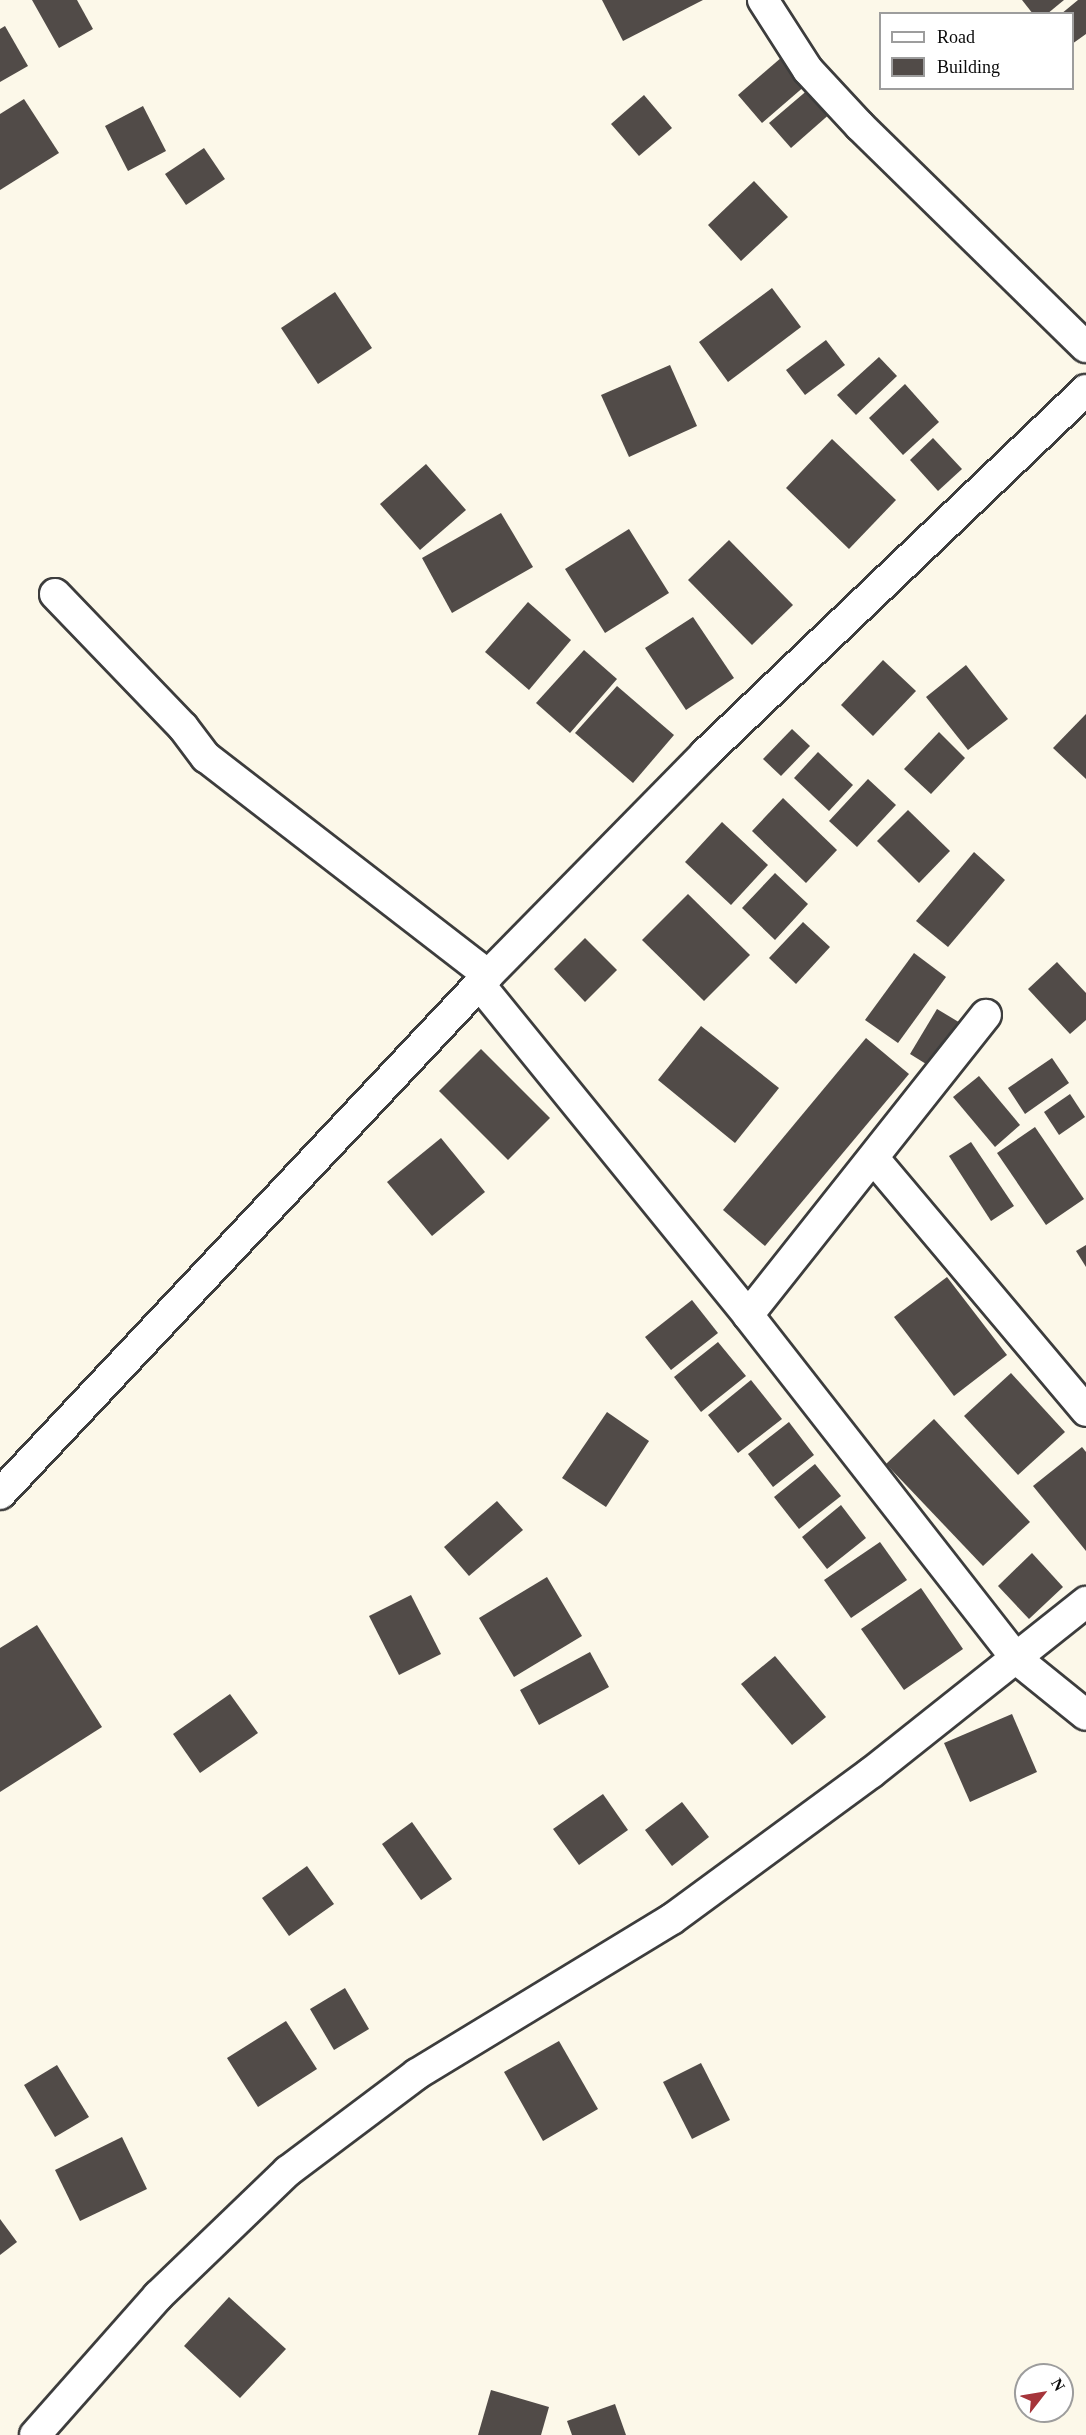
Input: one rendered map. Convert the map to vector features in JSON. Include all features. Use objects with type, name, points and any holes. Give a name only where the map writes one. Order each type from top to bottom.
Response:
[{"type":"street","points":[[763,0],[808,69],[860,126],[1086,347]]},
{"type":"street","points":[[0,1494],[484,980],[713,746],[1086,390]]},
{"type":"street","points":[[55,594],[183,727],[206,757],[484,980],[1018,1660],[1086,1715]]},
{"type":"street","points":[[748,1315],[875,1160],[986,1016]]},
{"type":"street","points":[[875,1160],[1086,1411]]},
{"type":"street","points":[[35,2435],[158,2296],[288,2171],[417,2074],[672,1919],[1018,1660],[1086,1602]]},
{"type":"building","points":[[32,0],[77,0],[93,29],[59,48]]},
{"type":"building","points":[[602,0],[703,0],[623,41]]},
{"type":"building","points":[[1022,0],[1064,0],[1049,12],[1031,12]]},
{"type":"building","points":[[1078,0],[1086,0],[1086,34],[1074,43],[1074,12],[1063,12]]},
{"type":"building","points":[[5,26],[28,66],[0,82],[0,29]]},
{"type":"building","points":[[782,57],[806,85],[762,123],[738,95]]},
{"type":"building","points":[[810,88],[832,112],[791,148],[769,123]]},
{"type":"building","points":[[644,95],[672,128],[639,156],[611,124]]},
{"type":"building","points":[[24,99],[59,153],[0,190],[0,114]]},
{"type":"building","points":[[143,106],[166,151],[128,171],[105,126]]},
{"type":"building","points":[[204,148],[225,179],[186,205],[165,174]]},
{"type":"building","points":[[754,181],[788,217],[741,261],[708,225]]},
{"type":"building","points":[[772,288],[801,327],[728,382],[699,342]]},
{"type":"building","points":[[335,292],[372,348],[318,384],[281,328]]},
{"type":"building","points":[[826,340],[845,365],[805,395],[786,370]]},
{"type":"building","points":[[879,357],[897,376],[856,415],[837,395]]},
{"type":"building","points":[[670,365],[697,426],[629,457],[601,395]]},
{"type":"building","points":[[905,384],[939,422],[903,455],[869,418]]},
{"type":"building","points":[[933,438],[962,469],[938,491],[910,460]]},
{"type":"building","points":[[832,439],[896,500],[849,549],[786,488]]},
{"type":"building","points":[[426,464],[466,510],[420,550],[380,504]]},
{"type":"building","points":[[501,513],[533,567],[452,613],[422,558]]},
{"type":"building","points":[[629,529],[669,593],[605,633],[565,569]]},
{"type":"building","points":[[729,540],[793,605],[752,645],[688,580]]},
{"type":"building","points":[[528,602],[571,640],[529,690],[485,652]]},
{"type":"building","points":[[693,617],[734,678],[686,710],[645,648]]},
{"type":"building","points":[[584,650],[617,679],[570,733],[536,703]]},
{"type":"building","points":[[883,660],[916,691],[873,736],[841,705]]},
{"type":"building","points":[[966,665],[1008,719],[968,750],[926,697]]},
{"type":"building","points":[[617,686],[674,735],[633,783],[575,733]]},
{"type":"building","points":[[1086,714],[1086,779],[1053,748]]},
{"type":"building","points":[[792,729],[810,746],[781,776],[763,759]]},
{"type":"building","points":[[939,732],[965,758],[931,794],[904,769]]},
{"type":"building","points":[[818,752],[853,785],[829,811],[794,778]]},
{"type":"building","points":[[868,779],[896,805],[857,847],[829,821]]},
{"type":"building","points":[[783,798],[837,850],[806,883],[752,831]]},
{"type":"building","points":[[908,810],[950,851],[919,883],[877,841]]},
{"type":"building","points":[[722,822],[768,865],[731,905],[685,862]]},
{"type":"building","points":[[974,852],[1005,880],[948,947],[916,921]]},
{"type":"building","points":[[775,873],[808,904],[775,940],[742,908]]},
{"type":"building","points":[[688,894],[750,955],[704,1001],[642,940]]},
{"type":"building","points":[[803,922],[830,947],[796,984],[769,958]]},
{"type":"building","points":[[585,938],[617,970],[585,1002],[554,969]]},
{"type":"building","points":[[914,953],[946,977],[898,1043],[865,1020]]},
{"type":"building","points":[[1057,962],[1086,993],[1086,1020],[1070,1034],[1028,989]]},
{"type":"building","points":[[937,1009],[967,1027],[939,1072],[910,1054]]},
{"type":"building","points":[[701,1026],[779,1088],[735,1143],[658,1080]]},
{"type":"building","points":[[866,1038],[909,1074],[765,1246],[723,1210]]},
{"type":"building","points":[[481,1049],[550,1118],[508,1160],[439,1091]]},
{"type":"building","points":[[1052,1058],[1069,1083],[1025,1114],[1008,1088]]},
{"type":"building","points":[[979,1076],[1020,1125],[995,1147],[953,1097]]},
{"type":"building","points":[[1070,1094],[1085,1117],[1059,1135],[1044,1112]]},
{"type":"building","points":[[1035,1127],[1084,1199],[1046,1225],[997,1153]]},
{"type":"building","points":[[441,1138],[485,1192],[432,1236],[387,1182]]},
{"type":"building","points":[[971,1142],[1014,1206],[991,1221],[949,1156]]},
{"type":"building","points":[[1086,1245],[1086,1267],[1076,1251]]},
{"type":"building","points":[[947,1277],[1007,1355],[954,1396],[894,1317]]},
{"type":"building","points":[[692,1300],[718,1333],[671,1370],[645,1337]]},
{"type":"building","points":[[718,1342],[746,1376],[701,1412],[674,1377]]},
{"type":"building","points":[[1011,1373],[1065,1432],[1018,1475],[964,1416]]},
{"type":"building","points":[[751,1380],[782,1419],[738,1453],[708,1415]]},
{"type":"building","points":[[607,1412],[649,1441],[606,1507],[562,1478]]},
{"type":"building","points":[[934,1419],[1030,1522],[983,1566],[886,1464]]},
{"type":"building","points":[[789,1422],[814,1455],[773,1487],[748,1454]]},
{"type":"building","points":[[1082,1447],[1086,1452],[1086,1551],[1033,1486]]},
{"type":"building","points":[[815,1464],[841,1496],[799,1529],[774,1497]]},
{"type":"building","points":[[497,1501],[523,1530],[469,1576],[444,1547]]},
{"type":"building","points":[[841,1505],[866,1538],[827,1569],[802,1537]]},
{"type":"building","points":[[880,1542],[907,1580],[851,1618],[824,1580]]},
{"type":"building","points":[[1032,1553],[1063,1587],[1029,1619],[998,1586]]},
{"type":"building","points":[[547,1577],[582,1636],[514,1677],[479,1618]]},
{"type":"building","points":[[921,1588],[963,1649],[904,1690],[861,1629]]},
{"type":"building","points":[[411,1595],[441,1654],[399,1675],[369,1616]]},
{"type":"building","points":[[37,1625],[102,1727],[0,1792],[0,1648]]},
{"type":"building","points":[[590,1652],[609,1687],[539,1725],[520,1690]]},
{"type":"building","points":[[775,1656],[826,1717],[792,1745],[741,1684]]},
{"type":"building","points":[[230,1694],[258,1733],[200,1773],[173,1734]]},
{"type":"building","points":[[1012,1714],[1037,1772],[970,1802],[944,1743]]},
{"type":"building","points":[[603,1794],[628,1830],[579,1865],[553,1829]]},
{"type":"building","points":[[682,1802],[709,1837],[672,1866],[645,1830]]},
{"type":"building","points":[[412,1822],[452,1879],[421,1900],[382,1844]]},
{"type":"building","points":[[307,1866],[334,1904],[289,1936],[262,1898]]},
{"type":"building","points":[[345,1988],[369,2029],[334,2050],[310,2009]]},
{"type":"building","points":[[286,2021],[317,2069],[258,2107],[227,2058]]},
{"type":"building","points":[[559,2041],[598,2109],[543,2141],[504,2072]]},
{"type":"building","points":[[701,2063],[730,2120],[692,2139],[663,2082]]},
{"type":"building","points":[[57,2065],[89,2117],[55,2137],[24,2085]]},
{"type":"building","points":[[122,2137],[147,2189],[80,2221],[55,2170]]},
{"type":"building","points":[[0,2219],[17,2242],[0,2255]]},
{"type":"building","points":[[229,2297],[286,2349],[240,2398],[184,2346]]},
{"type":"building","points":[[491,2390],[549,2407],[541,2435],[478,2435]]},
{"type":"building","points":[[615,2404],[626,2435],[572,2435],[567,2421]]}]
